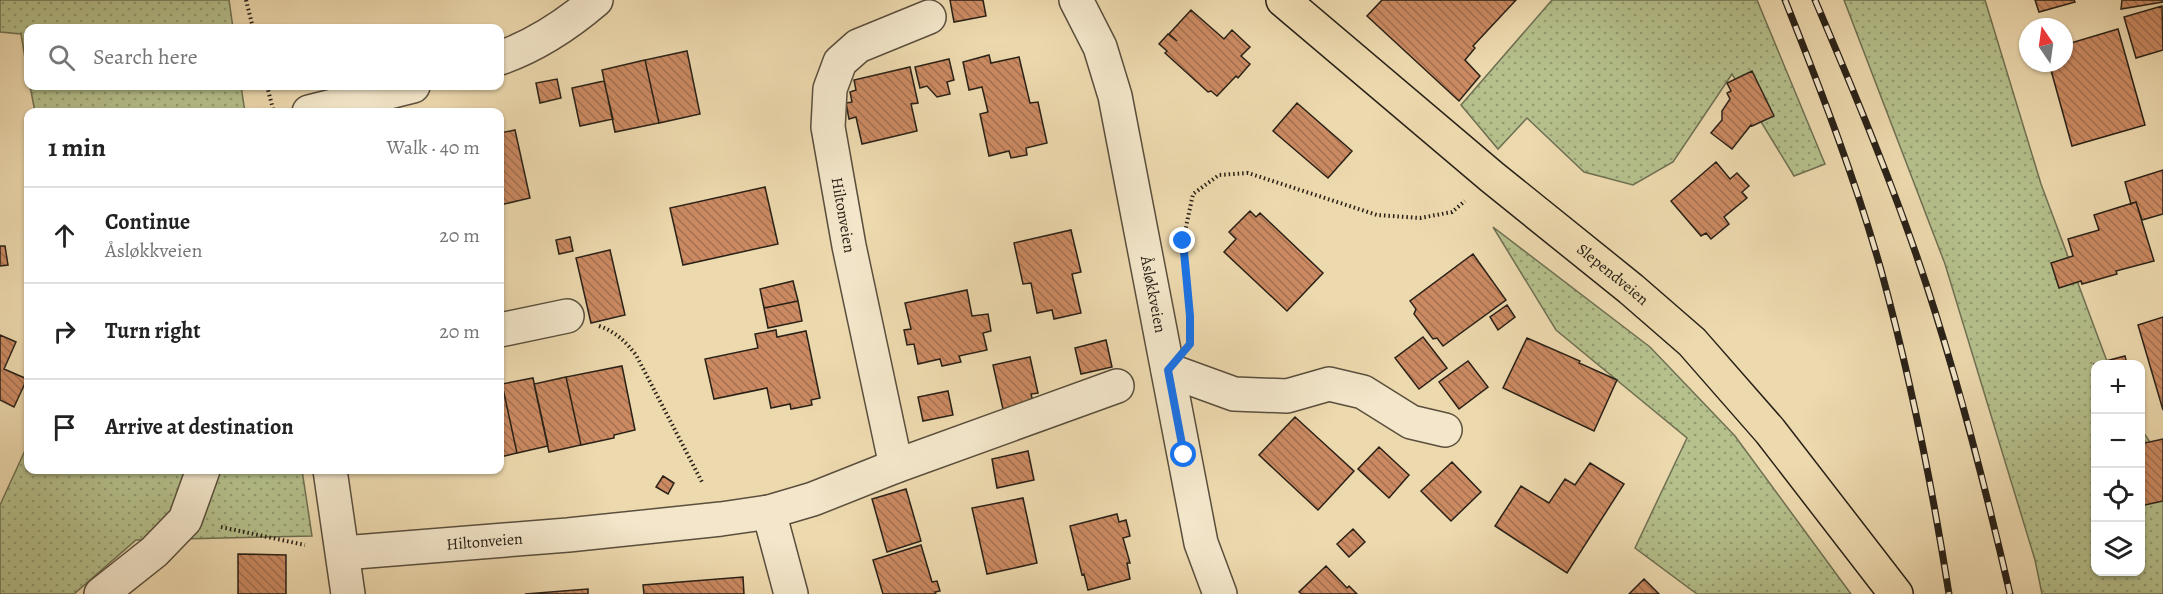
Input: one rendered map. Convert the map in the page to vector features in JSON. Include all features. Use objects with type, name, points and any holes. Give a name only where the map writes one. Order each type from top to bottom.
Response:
[{"type":"main road","name":"Slependveien","points":[[1283,0],[1492,177],[1622,281],[1692,342],[1770,431],[1896,594]]},
{"type":"street","points":[[504,56],[521,50],[553,31],[596,0]]},
{"type":"street","name":"Åsløkkveien","points":[[1076,0],[1100,47],[1115,96],[1201,543],[1220,594]]},
{"type":"street","name":"Hiltonveien","points":[[896,466],[849,246],[828,127],[830,89],[840,62],[858,46],[929,17]]},
{"type":"street","points":[[325,108],[397,90]]},
{"type":"street","points":[[504,329],[567,316]]},
{"type":"street","points":[[1168,370],[1234,394],[1287,396],[1329,384],[1362,392],[1411,422],[1445,430]]},
{"type":"street","name":"Hiltonveien","points":[[343,553],[568,535],[768,512],[813,499],[896,466],[1117,386]]},
{"type":"street","points":[[101,594],[154,552],[185,520],[202,474]]},
{"type":"street","points":[[331,474],[348,594]]},
{"type":"street","points":[[768,512],[791,594]]},
{"type":"path","points":[[246,0],[252,24]]},
{"type":"path","points":[[268,90],[272,108]]},
{"type":"path","points":[[1184,252],[1183,241],[1193,194],[1219,175],[1248,172],[1377,215],[1420,218],[1431,216],[1452,212],[1468,198]]},
{"type":"path","points":[[567,316],[612,330],[624,339],[636,355],[721,519]]},
{"type":"path","points":[[185,520],[343,553]]},
{"type":"green space","points":[[0,0],[229,0],[232,24],[24,24],[24,52],[21,34],[0,32]]},
{"type":"green space","points":[[1552,0],[1757,0],[1825,164],[1794,176],[1732,74],[1673,162],[1633,185],[1584,172],[1527,118],[1498,149],[1461,105]]},
{"type":"green space","points":[[1844,0],[1985,0],[2041,184],[2107,360],[2091,360],[2091,576],[2145,576],[2145,435],[2163,461],[2163,594],[2042,594],[2035,560],[1945,264]]},
{"type":"green space","points":[[31,90],[242,90],[244,108],[34,108]]},
{"type":"green space","points":[[1493,227],[1650,347],[1735,436],[1851,594],[1697,594],[1635,548],[1687,438],[1556,330]]},
{"type":"green space","points":[[24,453],[24,474],[303,474],[312,536],[136,540],[74,594],[0,594],[0,505]]},
{"type":"building","points":[[950,0],[983,0],[986,16],[954,22]]},
{"type":"building","points":[[1382,0],[1516,0],[1473,46],[1475,48],[1465,60],[1480,76],[1459,101],[1367,16]]},
{"type":"building","points":[[2035,0],[2074,0],[2075,2],[2039,12]]},
{"type":"building","points":[[2122,0],[2163,0],[2163,2],[2121,9]]},
{"type":"building","points":[[2162,6],[2163,50],[2136,58],[2124,17]]},
{"type":"building","points":[[1191,10],[1224,39],[1232,30],[1250,47],[1241,56],[1250,64],[1217,96],[1211,91],[1208,92],[1165,53],[1167,51],[1159,44],[1168,34],[1177,41],[1169,34]]},
{"type":"building","points":[[2118,29],[2145,125],[2072,146],[2051,72],[2073,72],[2073,42]]},
{"type":"building","points":[[687,51],[700,114],[659,123],[645,60]]},
{"type":"building","points":[[989,55],[991,63],[1019,57],[1030,103],[1038,102],[1047,143],[1026,148],[1027,155],[1011,158],[1009,151],[989,156],[980,114],[988,112],[982,87],[969,90],[963,62]]},
{"type":"building","points":[[949,59],[954,80],[947,82],[950,94],[937,97],[927,86],[920,88],[915,67]]},
{"type":"building","points":[[645,60],[659,123],[615,132],[602,70]]},
{"type":"building","points":[[910,67],[918,103],[911,104],[917,131],[862,144],[856,117],[849,119],[846,103],[852,102],[850,92],[856,90],[854,80]]},
{"type":"building","points":[[1752,71],[1774,116],[1751,125],[1732,149],[1711,133],[1722,120],[1722,111],[1730,99],[1727,93],[1731,91],[1727,83]]},
{"type":"building","points":[[557,79],[561,98],[540,103],[536,83]]},
{"type":"building","points":[[604,81],[613,119],[580,126],[572,88]]},
{"type":"building","points":[[1297,103],[1352,151],[1328,178],[1273,131]]},
{"type":"building","points":[[515,130],[530,198],[504,204],[504,132]]},
{"type":"building","points":[[1716,162],[1730,179],[1737,173],[1749,186],[1742,192],[1747,198],[1724,217],[1729,224],[1711,239],[1706,233],[1701,236],[1671,201]]},
{"type":"building","points":[[2163,170],[2163,214],[2142,220],[2136,202],[2131,204],[2125,182]]},
{"type":"building","points":[[765,187],[778,244],[683,265],[670,208]]},
{"type":"building","points":[[2136,202],[2154,261],[2116,271],[2117,274],[2082,284],[2081,281],[2059,288],[2051,263],[2073,256],[2068,239],[2099,230],[2094,215]]},
{"type":"building","points":[[1250,211],[1256,217],[1260,213],[1323,273],[1287,311],[1224,252],[1236,239],[1229,232]]},
{"type":"building","points":[[1071,230],[1081,272],[1072,274],[1081,313],[1054,319],[1052,310],[1037,313],[1031,283],[1023,284],[1014,243]]},
{"type":"building","points":[[570,237],[573,251],[559,254],[556,240]]},
{"type":"building","points":[[0,246],[5,246],[8,265],[0,266]]},
{"type":"building","points":[[610,250],[625,315],[591,323],[576,258]]},
{"type":"building","points":[[1473,254],[1506,300],[1443,346],[1437,338],[1433,339],[1414,314],[1416,309],[1410,301]]},
{"type":"building","points":[[793,281],[798,301],[764,308],[760,289]]},
{"type":"building","points":[[967,290],[972,316],[988,314],[991,331],[983,333],[987,350],[959,356],[961,362],[942,366],[940,359],[918,364],[914,344],[907,345],[904,330],[911,329],[905,303]]},
{"type":"building","points":[[798,301],[802,321],[768,328],[764,308]]},
{"type":"building","points":[[1507,305],[1515,317],[1498,330],[1490,317]]},
{"type":"building","points":[[2163,317],[2163,410],[2138,325]]},
{"type":"building","points":[[776,330],[777,337],[806,331],[820,398],[811,400],[812,405],[791,409],[790,404],[771,408],[767,388],[714,399],[705,359],[758,348],[755,334]]},
{"type":"building","points":[[0,335],[16,342],[4,369],[24,378],[24,385],[14,407],[0,400]]},
{"type":"building","points":[[1423,337],[1447,368],[1419,389],[1395,358]]},
{"type":"building","points":[[1527,338],[1617,380],[1594,431],[1503,388]]},
{"type":"building","points":[[1106,340],[1112,367],[1081,374],[1075,348]]},
{"type":"building","points":[[2125,356],[2126,360],[2110,360]]},
{"type":"building","points":[[1030,357],[1038,393],[1031,394],[1033,402],[1003,409],[993,365]]},
{"type":"building","points":[[1468,361],[1488,387],[1459,409],[1439,382]]},
{"type":"building","points":[[622,366],[635,430],[614,435],[614,438],[581,445],[566,377]]},
{"type":"building","points":[[566,377],[581,445],[549,452],[534,384]]},
{"type":"building","points":[[533,378],[548,446],[517,453],[504,384]]},
{"type":"building","points":[[948,391],[953,415],[923,421],[918,397]]},
{"type":"building","points":[[504,393],[517,453],[504,456]]},
{"type":"building","points":[[1295,417],[1354,471],[1318,510],[1259,455]]},
{"type":"building","points":[[2163,439],[2163,501],[2145,505],[2145,468],[2145,443]]},
{"type":"building","points":[[1379,447],[1409,475],[1389,498],[1358,469]]},
{"type":"building","points":[[1028,451],[1034,480],[997,488],[992,459]]},
{"type":"building","points":[[1452,462],[1481,492],[1451,521],[1421,491]]},
{"type":"building","points":[[1590,463],[1624,484],[1567,573],[1495,526],[1521,486],[1549,503],[1565,479],[1575,485]]},
{"type":"building","points":[[663,476],[674,483],[668,494],[656,487]]},
{"type":"building","points":[[906,489],[921,541],[887,552],[872,499]]},
{"type":"building","points":[[1023,498],[1037,563],[987,574],[972,508]]},
{"type":"building","points":[[1117,514],[1119,522],[1126,520],[1130,536],[1123,538],[1130,563],[1127,563],[1130,579],[1088,590],[1070,526]]},
{"type":"building","points":[[1353,529],[1365,542],[1349,557],[1337,544]]},
{"type":"building","points":[[921,545],[932,582],[937,581],[940,591],[935,592],[936,594],[883,594],[873,560]]},
{"type":"building","points":[[238,554],[286,555],[286,594],[238,594]]},
{"type":"building","points":[[1326,566],[1347,588],[1349,586],[1357,594],[1302,594],[1299,592]]},
{"type":"building","points":[[743,577],[744,594],[644,594],[643,585]]},
{"type":"building","points":[[1644,579],[1659,594],[1629,594]]},
{"type":"building","points":[[588,589],[588,594],[525,594]]},
{"type":"railway","points":[[1785,0],[1848,167],[1881,270],[1920,431],[1949,594]]},
{"type":"railway","points":[[1815,0],[1881,160],[1931,298],[1968,424],[2010,594]]},
{"type":"route","points":[[1183,241],[1190,316],[1190,344],[1168,370],[1184,455]]}]
